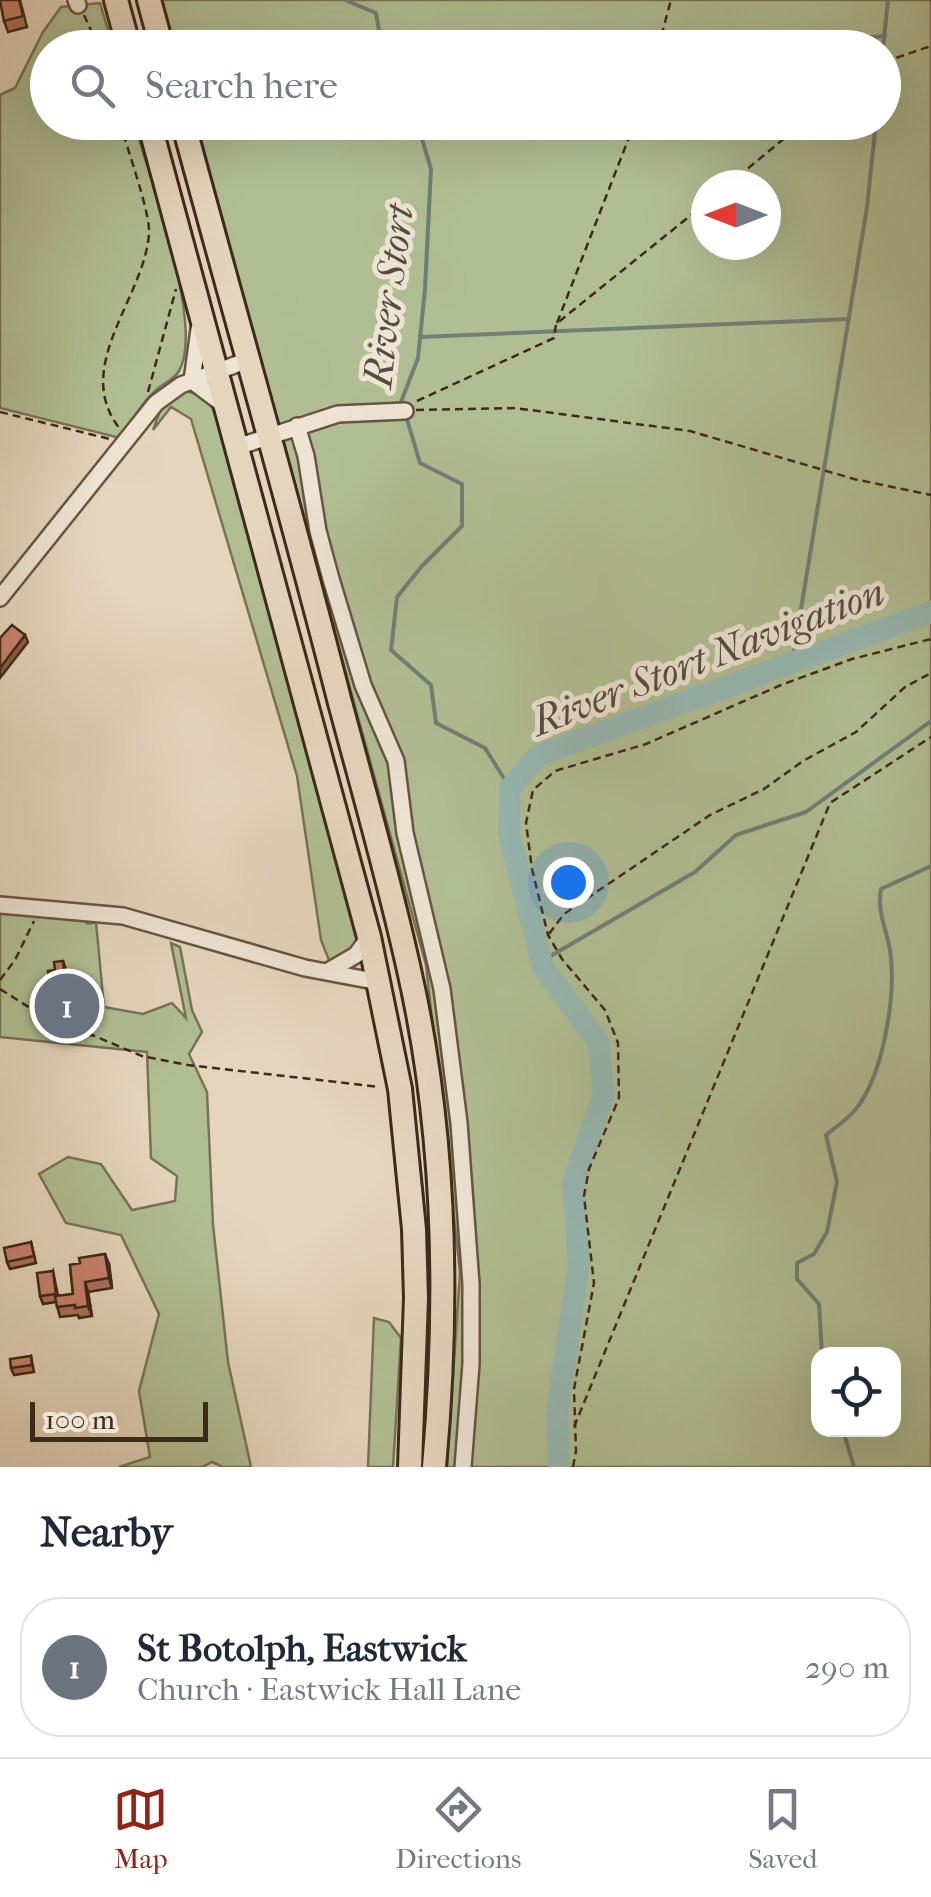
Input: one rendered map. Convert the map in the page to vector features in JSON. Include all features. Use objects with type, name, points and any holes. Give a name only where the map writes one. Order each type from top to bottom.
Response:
[{"type":"highway","points":[[116,0],[124,30]]},
{"type":"highway","points":[[150,0],[158,30]]},
{"type":"highway","points":[[155,140],[380,982],[400,1089],[414,1228],[416,1298],[410,1467]]},
{"type":"highway","points":[[188,140],[410,972],[434,1122],[444,1280],[434,1467]]},
{"type":"street","points":[[192,381],[201,310]]},
{"type":"street","points":[[0,598],[167,392],[248,360]]},
{"type":"street","points":[[192,381],[226,407]]},
{"type":"street","points":[[238,447],[338,414],[408,410]]},
{"type":"street","points":[[297,426],[331,580],[363,685],[396,760],[405,833],[442,989],[459,1123],[471,1284],[471,1364],[463,1467]]},
{"type":"street","points":[[0,905],[123,916],[306,968],[380,982]]},
{"type":"street","points":[[330,970],[356,955],[369,937]]},
{"type":"path","points":[[663,30],[671,0]]},
{"type":"path","points":[[77,3],[93,30]]},
{"type":"path","points":[[901,56],[931,46]]},
{"type":"path","points":[[125,140],[150,228],[138,280],[104,360],[100,383],[109,411],[128,441]]},
{"type":"path","points":[[629,140],[556,324],[554,338],[411,403],[408,410],[514,408],[690,431],[854,479],[931,496]]},
{"type":"path","points":[[746,170],[782,140]]},
{"type":"path","points":[[556,324],[691,214]]},
{"type":"path","points":[[140,422],[177,284]]},
{"type":"path","points":[[0,412],[128,441]]},
{"type":"path","points":[[573,1467],[574,1388],[594,1282],[584,1196],[589,1169],[618,1098],[618,1054],[606,1010],[562,959],[548,935],[526,823],[533,790],[556,770],[646,744],[781,685],[852,659],[931,640]]},
{"type":"path","points":[[548,935],[564,914],[710,815],[764,789],[803,761],[856,732],[904,687],[931,673]]},
{"type":"path","points":[[573,1429],[830,804],[931,737]]},
{"type":"path","points":[[0,980],[16,960],[41,908]]},
{"type":"path","points":[[0,989],[54,1024],[65,1037],[92,1035],[142,1056],[188,1065],[400,1089]]},
{"type":"green space","points":[[162,0],[931,0],[931,1467],[447,1467],[460,1272],[426,965],[200,140],[901,140],[901,30],[170,30]]},
{"type":"green space","points":[[100,3],[108,30],[44,30],[61,7]]},
{"type":"green space","points":[[30,58],[30,140],[139,140],[162,213],[180,287],[185,350],[179,371],[151,395],[124,434],[116,437],[0,408],[0,95],[15,88]]},
{"type":"green space","points":[[184,391],[195,393],[210,404],[228,449],[360,936],[351,950],[330,963],[321,940],[297,776],[191,419],[171,407],[153,430],[162,405]]},
{"type":"green space","points":[[0,912],[96,922],[104,1007],[143,1014],[172,1003],[186,1018],[171,943],[180,947],[192,1010],[202,1032],[189,1054],[207,1092],[213,1225],[228,1362],[251,1467],[223,1467],[212,1462],[202,1467],[119,1467],[150,1457],[139,1391],[159,1314],[121,1235],[66,1223],[39,1174],[68,1157],[101,1164],[132,1210],[175,1201],[177,1176],[151,1158],[147,1052],[0,1037]]},
{"type":"green space","points":[[374,1318],[389,1322],[401,1338],[393,1467],[368,1467]]},
{"type":"building","points":[[0,0],[19,0],[23,16],[4,21]]},
{"type":"building","points":[[12,625],[25,635],[0,668],[0,638]]},
{"type":"building","points":[[63,961],[70,1019],[60,1020],[54,981],[49,981],[48,971],[55,970],[54,962]]},
{"type":"building","points":[[31,1242],[34,1256],[7,1262],[4,1248]]},
{"type":"building","points":[[105,1254],[109,1278],[85,1282],[88,1306],[57,1307],[55,1296],[73,1294],[70,1265],[80,1263],[79,1258]]},
{"type":"building","points":[[53,1271],[56,1294],[40,1296],[37,1273]]},
{"type":"building","points":[[31,1356],[32,1365],[11,1368],[10,1359]]},
{"type":"waterway","name":"River Stort","points":[[345,0],[376,13],[379,30]]},
{"type":"waterway","points":[[885,30],[888,0]]},
{"type":"waterway","name":"River Stort","points":[[403,407],[401,402],[418,358],[425,289],[431,169],[422,140]]},
{"type":"waterway","points":[[792,664],[867,207],[874,140]]},
{"type":"waterway","points":[[420,337],[849,319]]},
{"type":"waterway","name":"River Stort","points":[[406,416],[420,463],[462,484],[462,526],[397,597],[391,650],[431,685],[436,723],[485,748],[510,788]]},
{"type":"waterway","name":"River Stort Navigation","points":[[559,1467],[557,1412],[579,1264],[573,1184],[604,1093],[598,1042],[543,967],[509,834],[510,788],[539,755],[931,612]]},
{"type":"waterway","points":[[542,961],[695,872],[736,835],[806,812],[931,721]]},
{"type":"waterway","points":[[822,1347],[819,1304],[797,1279],[797,1263],[814,1254],[827,1232],[837,1182],[826,1135],[853,1113],[865,1094],[885,1036],[892,975],[880,906],[881,889],[931,866]]},
{"type":"waterway","points":[[845,1437],[854,1467]]},
{"type":"place","name":"St Botolph, Eastwick","points":[[67,1006]]}]
